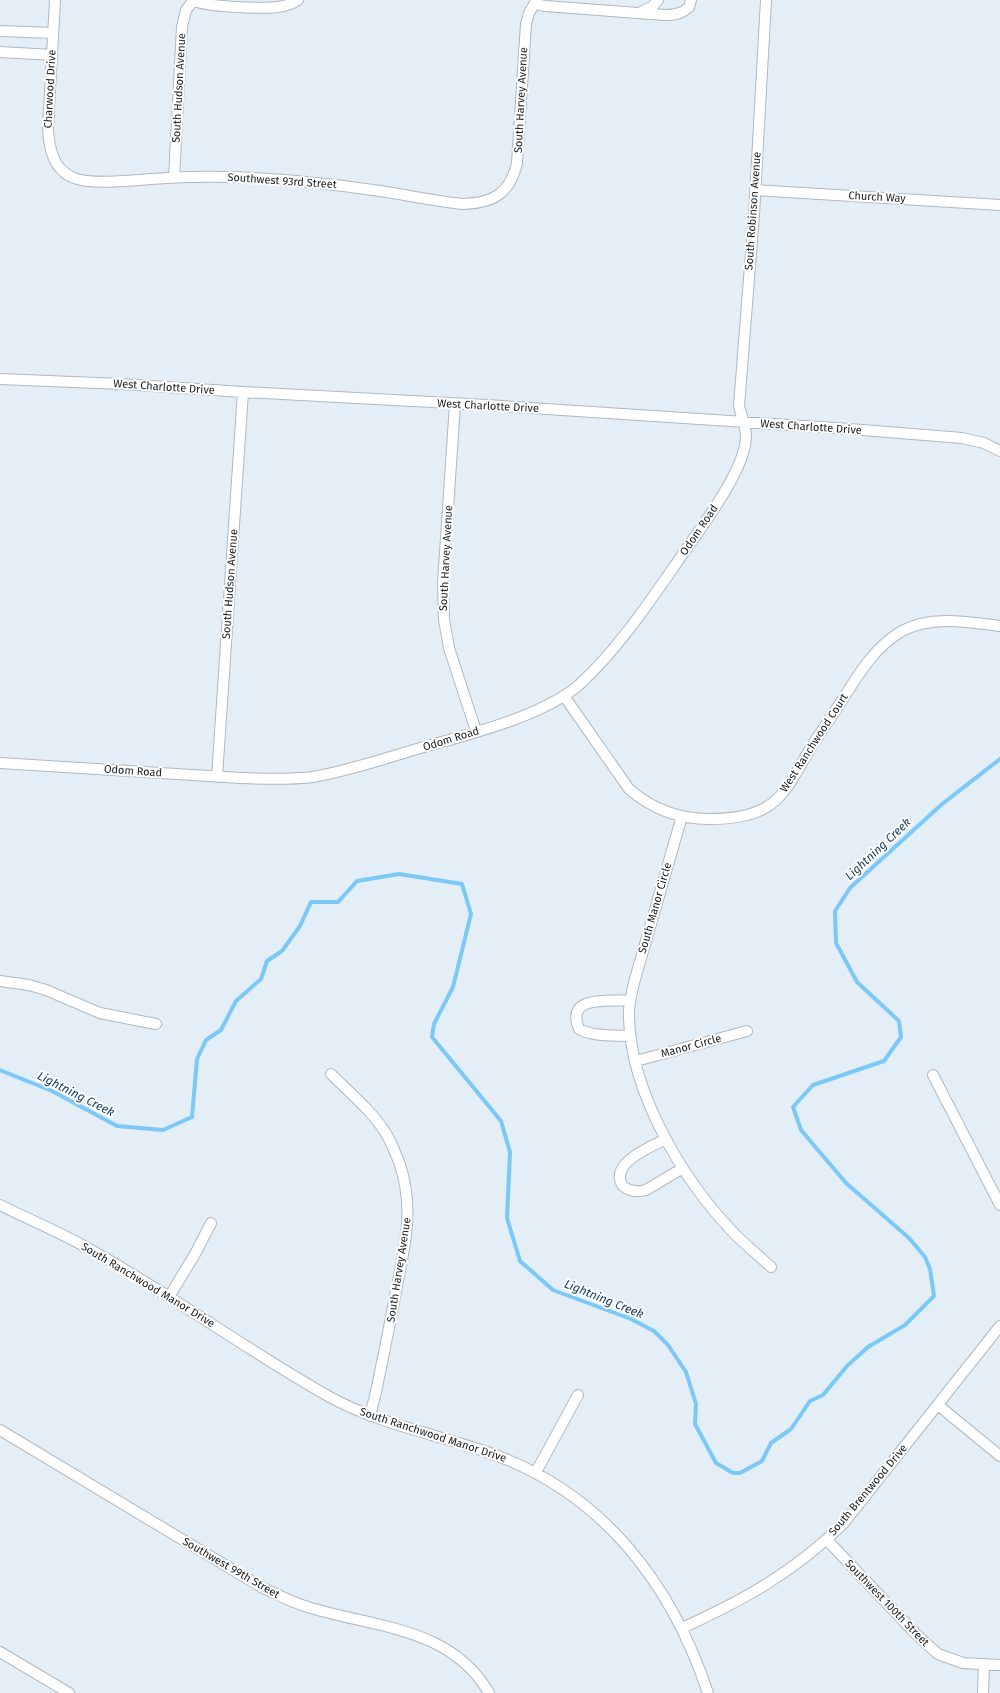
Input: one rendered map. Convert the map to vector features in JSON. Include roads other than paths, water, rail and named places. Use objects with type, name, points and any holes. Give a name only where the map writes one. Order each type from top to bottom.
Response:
[{"type":"street","name":"Charwood Drive","points":[[55,0],[48,140],[52,156],[65,174]]},
{"type":"street","points":[[193,1],[207,5],[265,8],[284,6],[298,0]]},
{"type":"street","points":[[639,12],[649,9],[658,0]]},
{"type":"street","points":[[535,1],[545,6],[639,12],[664,16],[676,15],[687,9],[689,7],[690,0]]},
{"type":"street","name":"South Robinson Avenue","points":[[742,422],[739,406],[755,190],[766,0]]},
{"type":"street","name":"South Hudson Avenue","points":[[174,177],[182,27],[186,10],[193,1]]},
{"type":"street","name":"South Harvey Avenue","points":[[498,196],[509,184],[517,163],[525,32],[529,13],[535,1]]},
{"type":"street","points":[[0,31],[53,33]]},
{"type":"street","points":[[0,52],[52,55]]},
{"type":"street","name":"Southwest 93rd Street","points":[[65,174],[87,182],[174,177],[244,177],[311,182],[463,204],[484,202],[498,196]]},
{"type":"street","name":"Church Way","points":[[755,190],[1000,205]]},
{"type":"street","name":"West Charlotte Drive","points":[[0,379],[121,384],[938,435],[975,440],[1000,451]]},
{"type":"street","name":"South Hudson Avenue","points":[[217,777],[243,392]]},
{"type":"street","name":"South Harvey Avenue","points":[[455,404],[443,583],[444,620],[449,648],[476,731]]},
{"type":"street","name":"Odom Road","points":[[0,763],[217,777],[280,779],[311,777],[370,763],[528,714],[564,696],[579,684],[605,658],[639,617],[705,522],[736,471],[746,444],[746,433],[742,422]]},
{"type":"street","name":"West Ranchwood Court","points":[[564,696],[629,789],[652,806],[664,812],[698,819],[742,816],[765,808],[775,801],[793,778],[808,752],[867,663],[883,644],[903,630],[917,625],[942,622],[974,622],[1000,626]]},
{"type":"street","name":"South Manor Circle","points":[[682,816],[630,1000],[628,1016],[630,1036],[643,1086],[666,1139],[683,1168],[713,1209],[731,1230],[771,1267]]},
{"type":"street","points":[[0,980],[29,985],[46,990],[100,1013],[156,1024]]},
{"type":"street","points":[[630,1000],[585,1003],[578,1010],[577,1016],[580,1029],[585,1032],[591,1034],[630,1036]]},
{"type":"street","name":"Manor Circle","points":[[636,1061],[747,1031]]},
{"type":"street","name":"South Harvey Avenue","points":[[331,1074],[371,1114],[385,1132],[394,1149],[407,1194],[408,1206],[406,1238],[370,1416]]},
{"type":"street","points":[[933,1076],[1000,1205]]},
{"type":"street","points":[[666,1139],[630,1159],[624,1165],[620,1176],[622,1185],[632,1191],[640,1192],[683,1168]]},
{"type":"street","name":"South Ranchwood Manor Drive","points":[[0,1205],[84,1246],[169,1296],[302,1382],[346,1406],[370,1416],[428,1435],[487,1452],[536,1472],[583,1504],[605,1523],[654,1579],[682,1628],[708,1693]]},
{"type":"street","points":[[169,1296],[212,1223]]},
{"type":"street","name":"South Brentwood Drive","points":[[682,1628],[741,1600],[766,1586],[803,1560],[827,1540],[843,1524],[1000,1326]]},
{"type":"street","points":[[536,1472],[578,1395]]},
{"type":"street","points":[[938,1405],[1000,1456]]},
{"type":"street","name":"Southwest 99th Street","points":[[0,1430],[263,1588],[305,1606],[412,1633],[441,1645],[468,1665],[477,1674],[489,1693]]},
{"type":"street","name":"Southwest 100th Street","points":[[827,1540],[927,1645],[938,1654],[963,1663],[1000,1665]]},
{"type":"street","points":[[0,1652],[69,1693]]},
{"type":"street","points":[[983,1693],[984,1665]]},
{"type":"waterway","name":"Lightning Creek","points":[[0,1070],[52,1091],[117,1126],[163,1130],[192,1117],[197,1059],[206,1040],[221,1030],[236,1001],[261,979],[267,961],[282,951],[300,926],[311,902],[338,902],[357,881],[399,874],[462,884],[471,914],[453,987],[434,1024],[432,1037],[501,1121],[510,1152],[507,1218],[520,1261],[553,1290],[631,1319],[654,1331],[668,1345],[686,1372],[696,1404],[695,1424],[716,1463],[733,1473],[740,1473],[762,1461],[771,1443],[791,1429],[810,1401],[823,1395],[847,1366],[868,1347],[905,1325],[934,1296],[930,1269],[925,1257],[909,1238],[846,1183],[801,1130],[793,1107],[813,1085],[884,1061],[901,1037],[899,1021],[857,982],[836,943],[835,911],[850,888],[941,805],[1000,759]]}]
